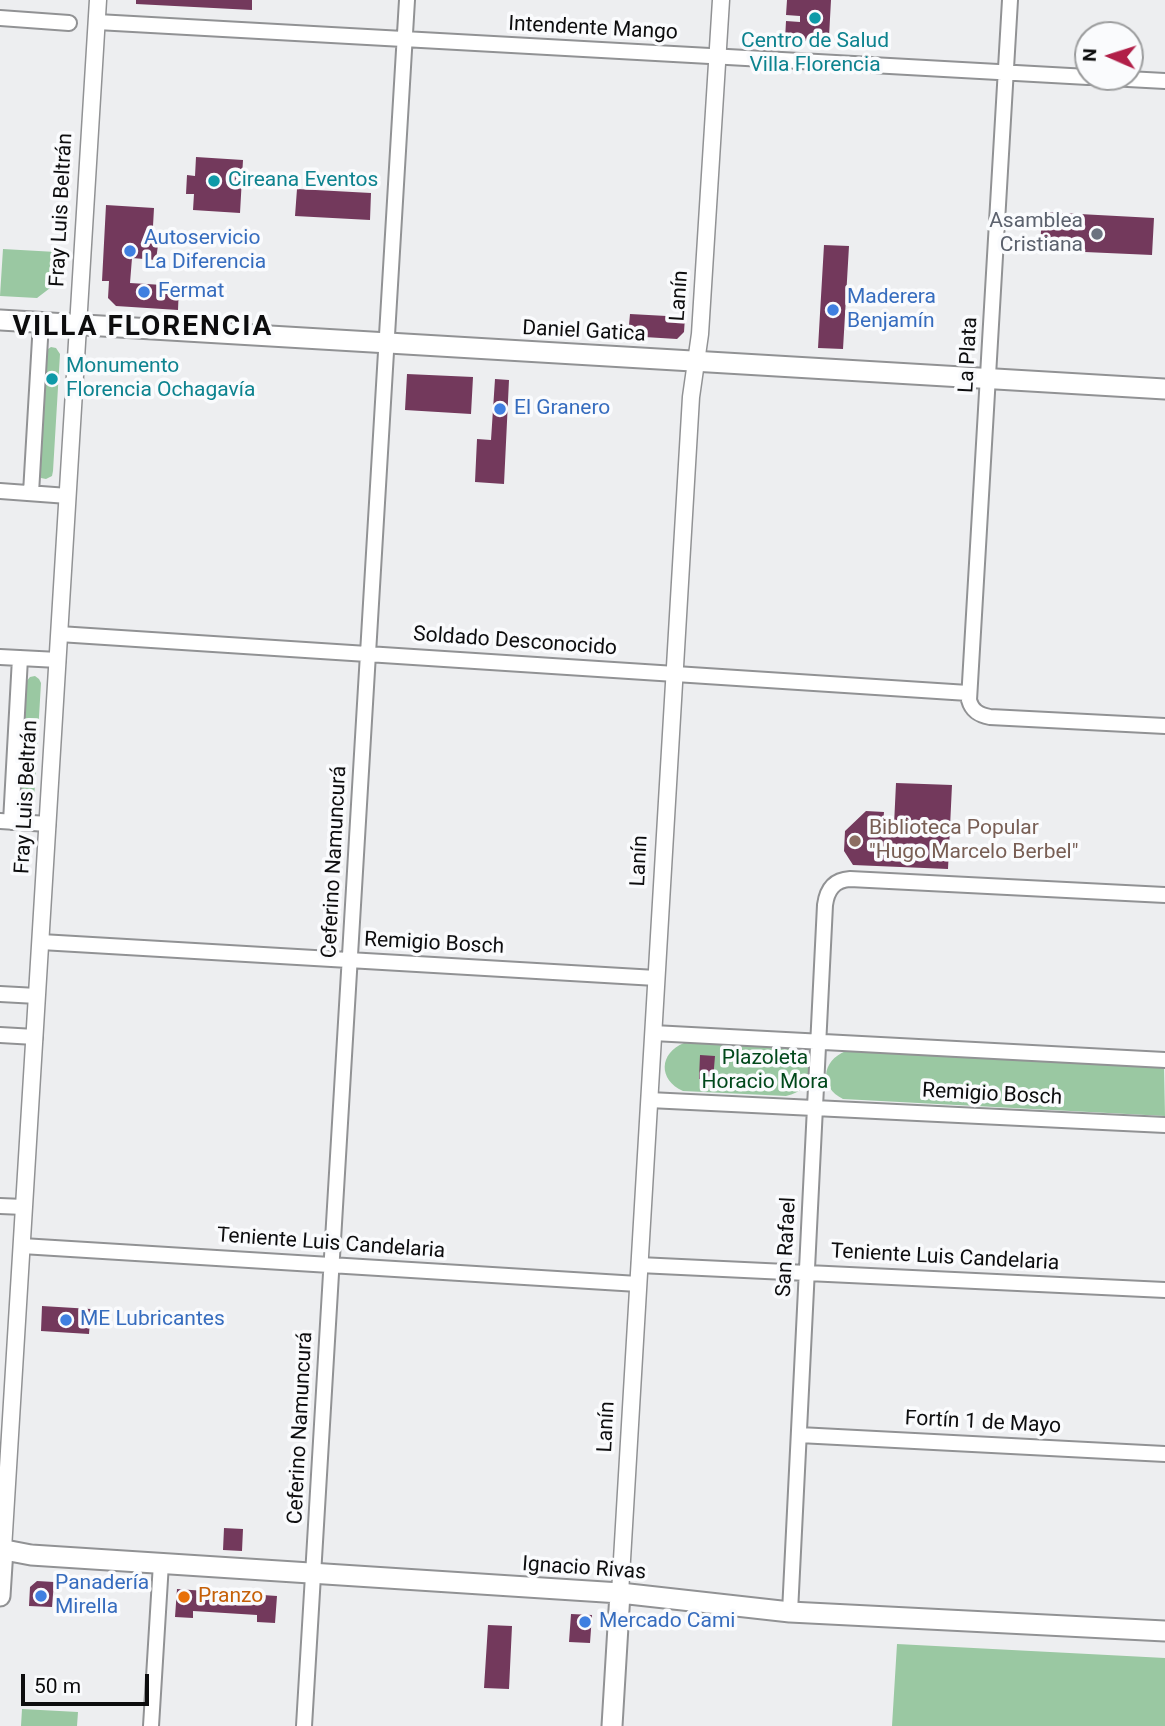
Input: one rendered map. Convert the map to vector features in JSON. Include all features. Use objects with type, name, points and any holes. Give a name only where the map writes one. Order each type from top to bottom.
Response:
[{"type":"main road","name":"Daniel Gatica","points":[[0,320],[1165,388]]},
{"type":"main road","name":"Ignacio Rivas","points":[[1,1549],[32,1555],[620,1593],[790,1612],[1165,1631]]},
{"type":"main road","name":"Fray Luis Beltrán","points":[[0,1596],[1,1549]]},
{"type":"main road","name":"Lanín","points":[[611,1726],[620,1593]]},
{"type":"street","name":"Fray Luis Beltrán","points":[[1,1549],[7,1371],[22,1246],[98,0]]},
{"type":"street","name":"Ceferino Namuncurá","points":[[304,1726],[407,0]]},
{"type":"street","name":"Lanín","points":[[620,1593],[691,397],[700,334],[721,0]]},
{"type":"street","name":"La Plata","points":[[1010,0],[968,693],[970,706],[990,717],[1165,726]]},
{"type":"street","points":[[0,18],[69,23]]},
{"type":"street","name":"Intendente Mango","points":[[97,22],[1074,76]]},
{"type":"street","name":"Intendente Mango","points":[[1144,80],[1165,81]]},
{"type":"street","points":[[31,493],[41,322]]},
{"type":"street","points":[[0,491],[68,496]]},
{"type":"street","name":"Soldado Desconocido","points":[[59,634],[968,693]]},
{"type":"street","points":[[0,657],[58,660]]},
{"type":"street","name":"Fray Luis Beltrán","points":[[6,822],[20,658]]},
{"type":"street","points":[[6,822],[48,824]]},
{"type":"street","name":"San Rafael","points":[[790,1612],[825,905],[828,891],[838,881],[850,879],[1165,895]]},
{"type":"street","name":"Remigio Bosch","points":[[41,942],[656,978]]},
{"type":"street","points":[[0,994],[37,996]]},
{"type":"street","points":[[653,1033],[1165,1060]]},
{"type":"street","points":[[0,1035],[35,1037]]},
{"type":"street","name":"Remigio Bosch","points":[[649,1100],[1165,1125]]},
{"type":"street","points":[[0,1206],[24,1207]]},
{"type":"street","name":"Teniente Luis Candelaria","points":[[22,1246],[638,1284]]},
{"type":"street","name":"Teniente Luis Candelaria","points":[[639,1265],[1165,1290]]},
{"type":"street","name":"Fortín 1 de Mayo","points":[[799,1435],[1165,1454]]},
{"type":"street","points":[[151,1726],[161,1563]]},
{"type":"green space","points":[[3,249],[56,252],[54,285],[37,298],[0,296]]},
{"type":"green space","points":[[51,347],[56,348],[60,354],[53,471],[52,476],[46,479],[41,478],[38,473],[45,351]]},
{"type":"green space","points":[[35,676],[41,683],[34,801],[31,807],[26,808],[19,803],[25,683]]},
{"type":"green space","name":"Plazoleta Horacio Mora","points":[[684,1043],[788,1047],[798,1051],[804,1058],[810,1073],[803,1087],[786,1096],[683,1091],[669,1080],[665,1067],[670,1053]]},
{"type":"green space","points":[[846,1051],[1164,1068],[1165,1116],[843,1099],[830,1088],[826,1074],[832,1061]]},
{"type":"green space","points":[[897,1644],[1165,1658],[1165,1726],[892,1726]]},
{"type":"green space","points":[[22,1709],[78,1712],[77,1726],[21,1726]]},
{"type":"building","points":[[136,0],[252,0],[252,10],[136,4]]},
{"type":"building","name":"Centro de Salud Villa Florencia","points":[[787,0],[831,0],[829,37],[821,36],[821,42],[785,40],[786,21],[800,22],[800,16],[786,15]]},
{"type":"building","name":"Cireana Eventos","points":[[196,157],[243,160],[240,213],[193,210],[194,194],[186,194],[187,175],[195,176]]},
{"type":"building","points":[[297,189],[371,193],[370,220],[295,216]]},
{"type":"building","points":[[106,205],[154,208],[152,244],[158,245],[156,260],[132,258],[130,283],[179,286],[178,310],[116,306],[108,298],[109,281],[102,281]]},
{"type":"building","name":"Asamblea Cristiana","points":[[1042,212],[1154,218],[1152,255],[1040,250]]},
{"type":"building","name":"Maderera Benjamín","points":[[824,245],[849,246],[843,349],[818,348]]},
{"type":"building","points":[[630,314],[685,317],[684,332],[677,339],[628,336]]},
{"type":"building","points":[[407,374],[473,377],[471,414],[405,410]]},
{"type":"building","name":"El Granero","points":[[495,379],[509,380],[504,484],[475,482],[477,439],[491,440]]},
{"type":"building","points":[[896,783],[952,785],[948,869],[853,865],[844,851],[845,831],[866,811],[884,812],[883,825],[894,825]]},
{"type":"building","points":[[700,1055],[715,1056],[713,1080],[699,1079]]},
{"type":"building","name":"ME Lubricantes","points":[[42,1306],[91,1309],[89,1334],[41,1331]]},
{"type":"building","points":[[224,1528],[243,1529],[242,1551],[223,1550]]},
{"type":"building","name":"Panadería Mirella","points":[[37,1581],[54,1582],[52,1607],[29,1606],[30,1587]]},
{"type":"building","points":[[177,1589],[277,1596],[275,1623],[257,1622],[257,1615],[193,1611],[193,1618],[175,1617]]},
{"type":"building","points":[[571,1614],[592,1615],[590,1643],[569,1642]]},
{"type":"building","points":[[488,1625],[512,1626],[509,1689],[484,1688]]},
{"type":"place","name":"Centro de Salud Villa Florencia","points":[[815,18]]},
{"type":"place","name":"Cireana Eventos","points":[[214,181]]},
{"type":"place","name":"Asamblea Cristiana","points":[[1097,234]]},
{"type":"place","name":"Autoservicio La Diferencia","points":[[130,251]]},
{"type":"place","name":"Fermat","points":[[144,292]]},
{"type":"place","name":"Maderera Benjamín","points":[[833,310]]},
{"type":"place","name":"Monumento Florencia Ochagavía","points":[[52,379]]},
{"type":"place","name":"El Granero","points":[[500,409]]},
{"type":"place","name":"Biblioteca Popular \"Hugo Marcelo Berbel\"","points":[[855,841]]},
{"type":"place","name":"ME Lubricantes","points":[[66,1320]]},
{"type":"place","name":"Panadería Mirella","points":[[41,1596]]},
{"type":"place","name":"Pranzo","points":[[184,1597]]},
{"type":"place","name":"Mercado Cami","points":[[585,1622]]},
{"type":"district","name":"VILLA FLORENCIA","points":[[143,328]]}]
